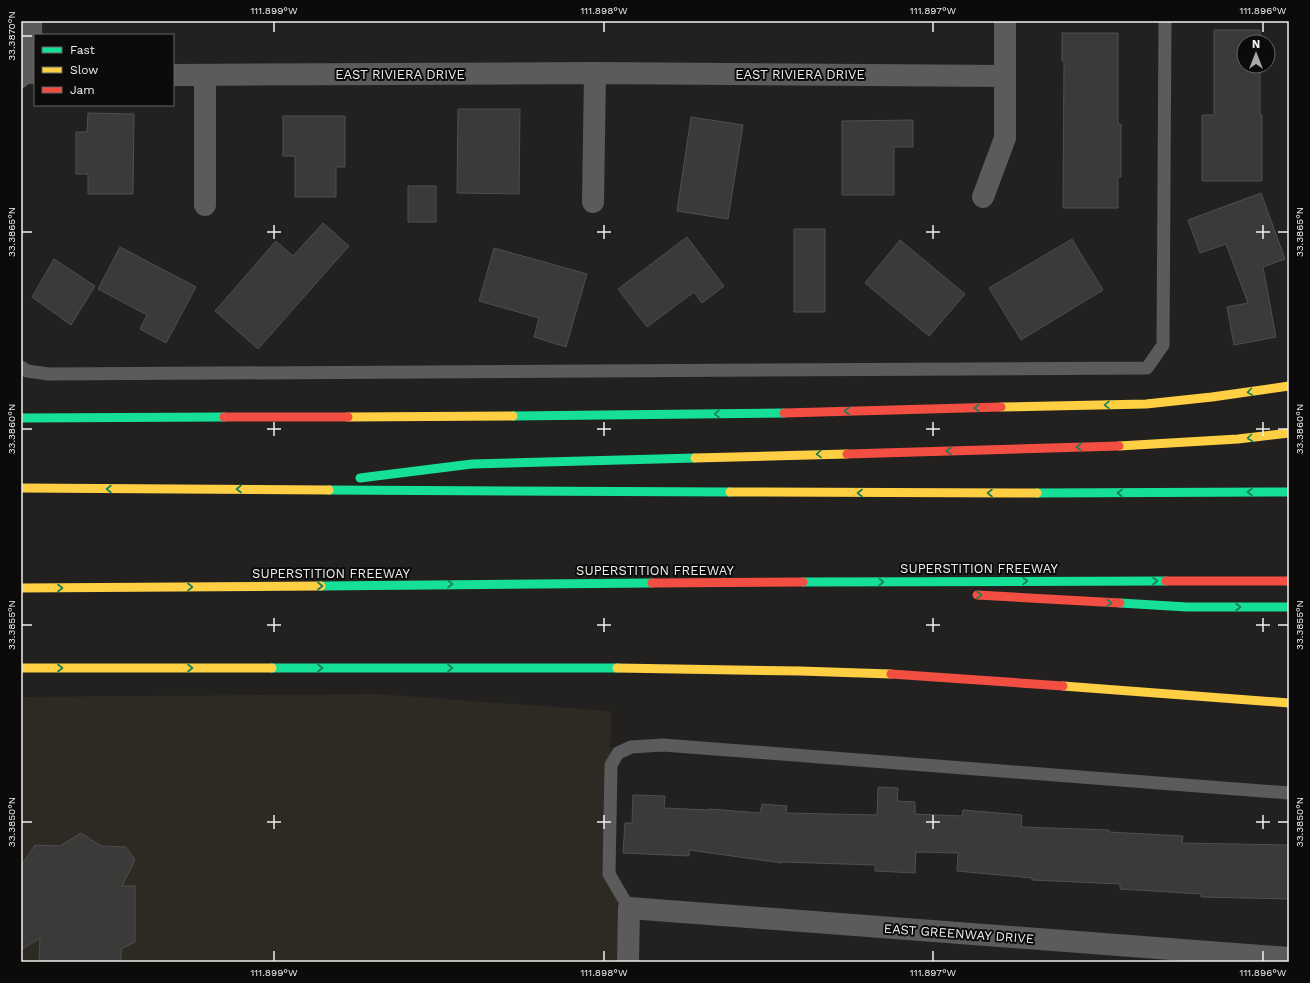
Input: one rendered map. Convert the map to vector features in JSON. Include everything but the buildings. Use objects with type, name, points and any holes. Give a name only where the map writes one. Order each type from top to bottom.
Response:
[{"type":"highway","points":[[21,418],[774,413],[1146,404],[1212,397],[1289,386]]},
{"type":"highway","points":[[278,489],[472,464],[1118,446],[1238,439],[1289,433]]},
{"type":"highway","points":[[21,488],[960,493],[1289,492]]},
{"type":"highway","name":"SUPERSTITION FREEWAY","points":[[21,588],[744,582],[1289,581]]},
{"type":"highway","points":[[744,582],[902,591]]},
{"type":"highway","points":[[966,594],[1187,607],[1289,607]]},
{"type":"highway","points":[[21,668],[638,668],[800,671],[909,675],[1289,702]]},
{"type":"street","points":[[29,76],[31,21]]},
{"type":"street","points":[[983,197],[1006,138],[1006,21]]},
{"type":"street","points":[[593,202],[595,73]]},
{"type":"street","name":"EAST RIVIERA DRIVE","points":[[174,75],[595,73],[1006,76]]},
{"type":"street","points":[[205,76],[205,205]]},
{"type":"street","points":[[628,962],[629,908]]},
{"type":"street","name":"EAST GREENWAY DRIVE","points":[[629,908],[1289,958]]},
{"type":"lane","points":[[21,367],[27,371],[49,374],[1146,368],[1163,345],[1165,21]]},
{"type":"lane","points":[[629,908],[609,874],[609,858],[611,765],[618,753],[632,747],[663,745],[1289,793]]},
{"type":"shaded area","points":[[378,694],[611,711],[609,874],[629,908],[628,962],[21,962],[21,697]]},
{"type":"traffic: fast","points":[[513,416],[784,413]]},
{"type":"traffic: fast","points":[[21,418],[224,417]]},
{"type":"traffic: fast","points":[[360,478],[472,464],[695,458]]},
{"type":"traffic: fast","points":[[329,490],[730,492]]},
{"type":"traffic: fast","points":[[1037,493],[1289,492]]},
{"type":"traffic: fast","points":[[803,582],[1166,581]]},
{"type":"traffic: fast","points":[[321,586],[652,583]]},
{"type":"traffic: fast","points":[[1120,603],[1187,607],[1289,607]]},
{"type":"traffic: fast","points":[[272,668],[617,668]]},
{"type":"traffic: slow","points":[[1001,407],[1146,404],[1212,397],[1289,386]]},
{"type":"traffic: slow","points":[[348,417],[513,416]]},
{"type":"traffic: slow","points":[[1119,446],[1238,439],[1289,433]]},
{"type":"traffic: slow","points":[[695,458],[847,454]]},
{"type":"traffic: slow","points":[[21,488],[329,490]]},
{"type":"traffic: slow","points":[[730,492],[1037,493]]},
{"type":"traffic: slow","points":[[21,588],[321,586]]},
{"type":"traffic: slow","points":[[21,668],[272,668]]},
{"type":"traffic: slow","points":[[617,668],[891,674]]},
{"type":"traffic: slow","points":[[1063,686],[1289,703]]},
{"type":"traffic: jam","points":[[784,413],[1001,407]]},
{"type":"traffic: jam","points":[[224,417],[348,417]]},
{"type":"traffic: jam","points":[[847,454],[1119,446]]},
{"type":"traffic: jam","points":[[1166,581],[1289,581]]},
{"type":"traffic: jam","points":[[652,583],[803,582]]},
{"type":"traffic: jam","points":[[977,595],[1120,603]]},
{"type":"traffic: jam","points":[[891,674],[1063,686]]}]
